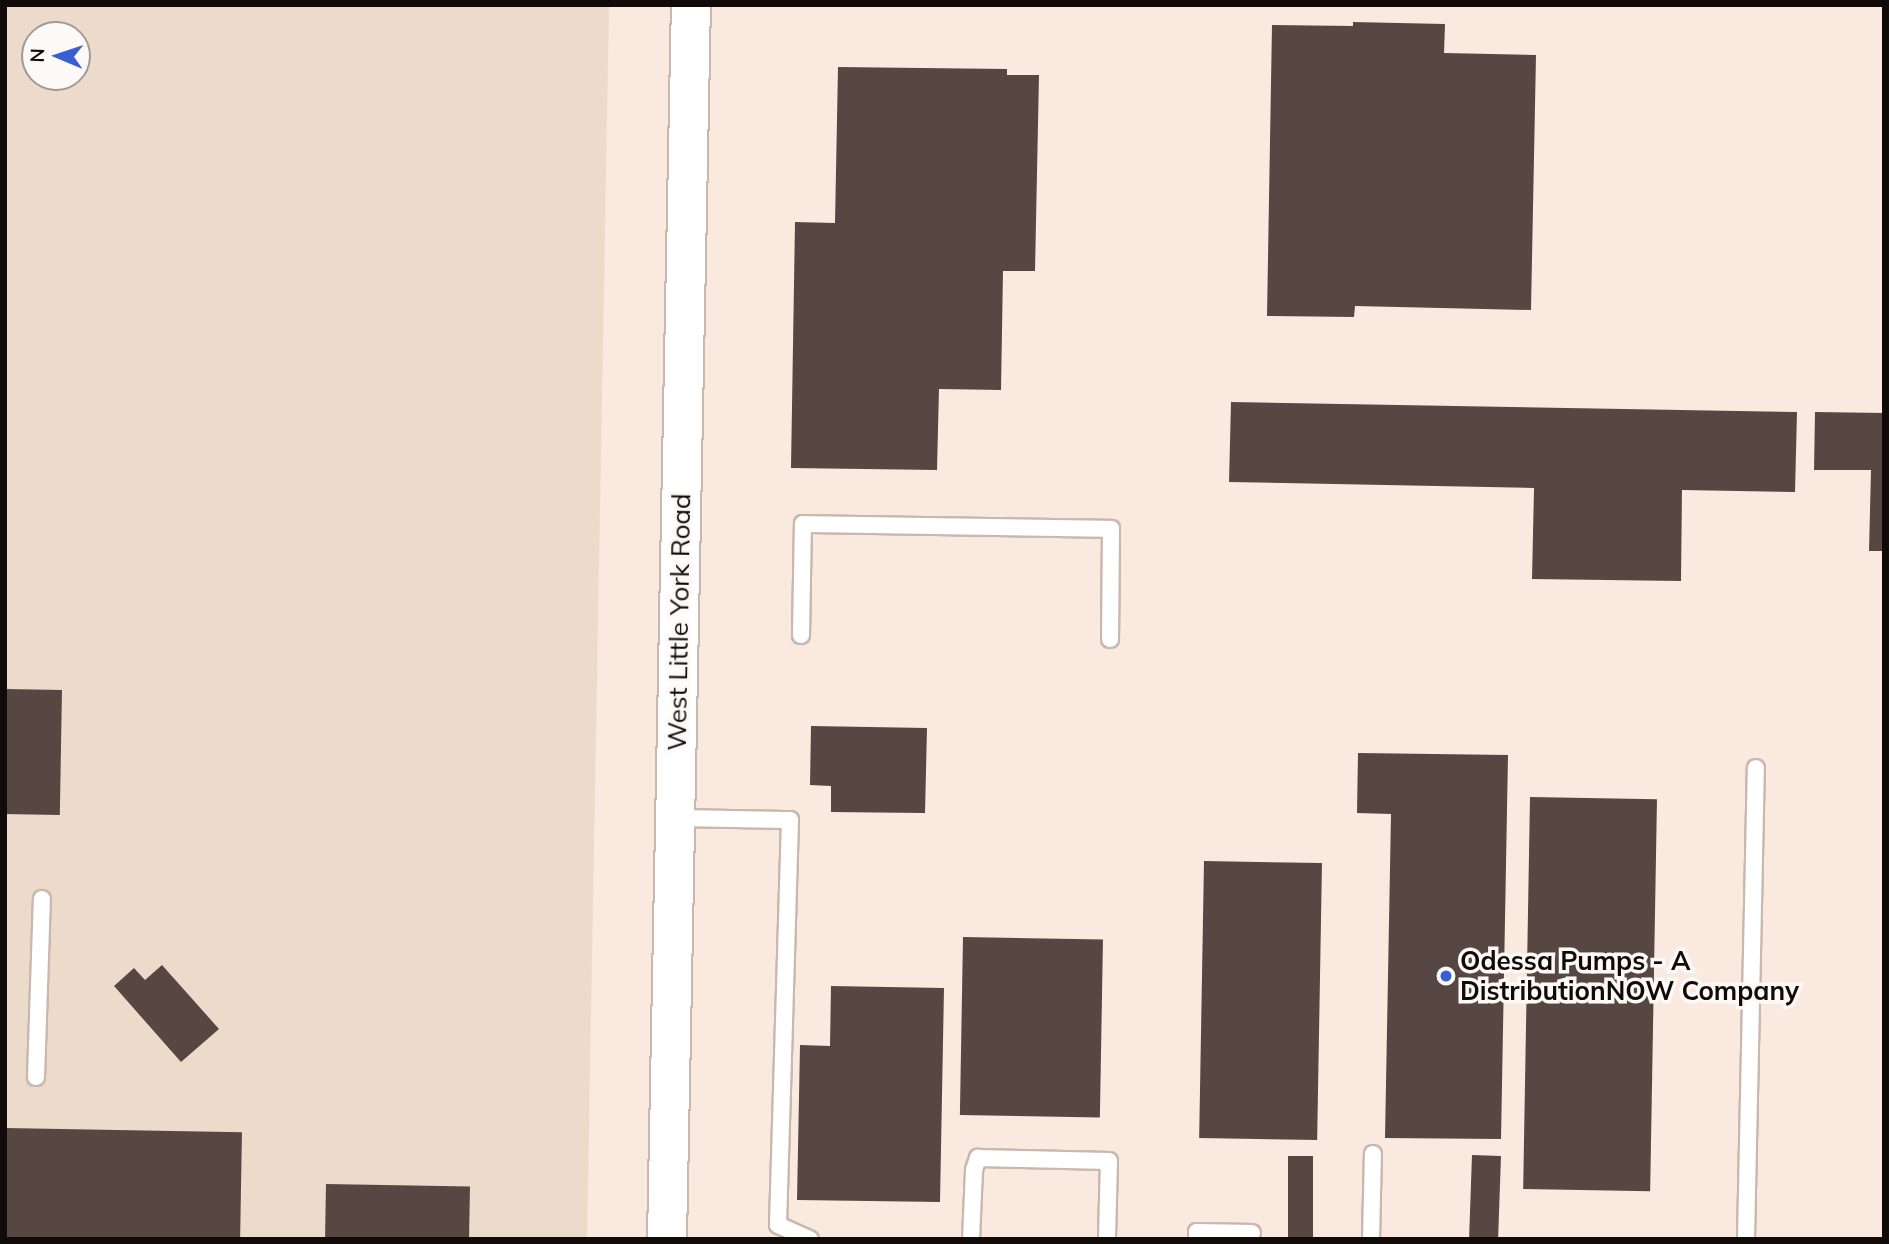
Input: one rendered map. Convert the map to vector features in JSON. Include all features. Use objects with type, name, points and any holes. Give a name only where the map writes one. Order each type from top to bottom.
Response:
[{"type":"main road","name":"West Little York Road","points":[[667,1239],[691,5]]},
{"type":"lane","points":[[801,635],[803,524],[816,524],[1111,529],[1110,639]]},
{"type":"lane","points":[[1746,1239],[1756,768]]},
{"type":"lane","points":[[675,818],[790,820],[778,1225],[810,1239]]},
{"type":"lane","points":[[36,1077],[42,899]]},
{"type":"lane","points":[[1371,1239],[1373,1154]]},
{"type":"lane","points":[[971,1239],[974,1170],[978,1158],[1109,1161],[1107,1239]]},
{"type":"lane","points":[[1197,1239],[1197,1232],[1252,1233]]},
{"type":"shaded area","points":[[5,5],[609,5],[587,1239],[5,1239]]},
{"type":"building","points":[[1353,22],[1445,24],[1444,53],[1536,55],[1531,310],[1355,306],[1354,317],[1267,316],[1272,25],[1353,26]]},
{"type":"building","points":[[838,67],[1007,69],[1007,75],[1039,75],[1035,271],[1003,271],[1001,390],[939,389],[937,470],[791,468],[795,222],[835,223]]},
{"type":"building","points":[[1231,402],[1797,412],[1795,492],[1682,490],[1681,581],[1532,579],[1534,488],[1229,482]]},
{"type":"building","points":[[1815,412],[1884,413],[1884,551],[1869,551],[1871,470],[1814,470]]},
{"type":"building","points":[[5,689],[62,690],[60,815],[5,814]]},
{"type":"building","points":[[811,726],[927,728],[925,813],[831,812],[831,786],[810,785]]},
{"type":"building","name":"Odessa Pumps - A DistributionNOW Company","points":[[1358,753],[1508,755],[1501,1139],[1385,1138],[1391,814],[1357,813]]},
{"type":"building","points":[[1530,797],[1657,799],[1650,1191],[1523,1189]]},
{"type":"building","points":[[1204,861],[1322,863],[1317,1140],[1199,1138]]},
{"type":"building","points":[[963,937],[1103,939],[1100,1117],[960,1115]]},
{"type":"building","points":[[162,965],[219,1029],[181,1062],[114,986],[134,968],[145,980]]},
{"type":"building","points":[[831,986],[944,988],[940,1202],[797,1200],[800,1045],[830,1046]]},
{"type":"building","points":[[5,1128],[242,1132],[240,1239],[5,1239]]},
{"type":"building","points":[[1472,1155],[1501,1156],[1498,1239],[1469,1239]]},
{"type":"building","points":[[1288,1156],[1313,1156],[1313,1239],[1288,1239]]},
{"type":"building","points":[[326,1184],[470,1187],[469,1239],[325,1239]]},
{"type":"place","name":"Odessa Pumps - A DistributionNOW Company","points":[[1446,976]]}]
